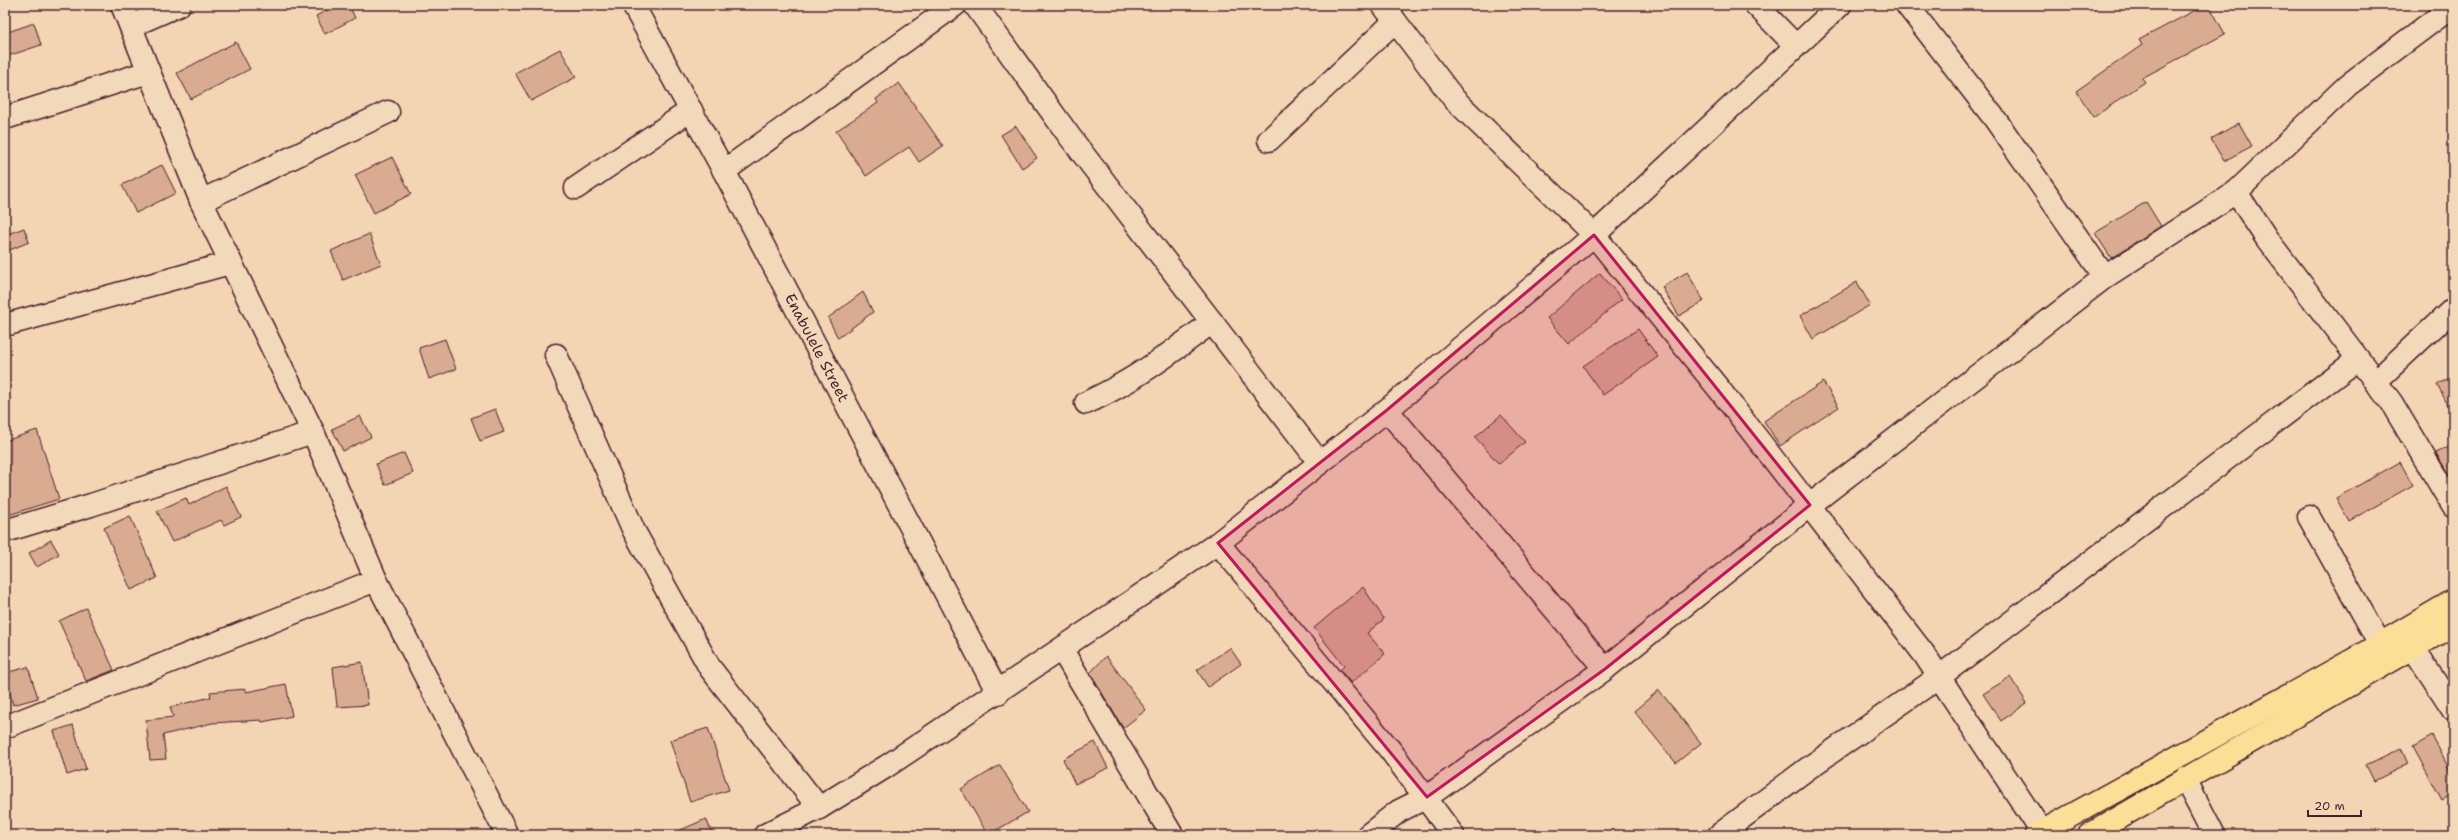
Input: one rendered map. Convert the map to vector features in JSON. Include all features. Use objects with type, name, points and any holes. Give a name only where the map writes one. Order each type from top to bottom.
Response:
[{"type":"highway","points":[[2039,833],[2380,644],[2453,601]]},
{"type":"highway","points":[[2089,835],[2453,625]]},
{"type":"street","points":[[122,5],[201,201],[313,432],[376,580],[507,835]]},
{"type":"street","points":[[131,26],[179,5]]},
{"type":"street","name":"Enabulele Street","points":[[633,5],[724,171],[998,693]]},
{"type":"street","points":[[724,171],[955,5]]},
{"type":"street","points":[[975,5],[1070,137],[1320,463]]},
{"type":"street","points":[[1756,5],[1795,45]]},
{"type":"street","points":[[765,835],[819,808],[887,766],[1062,650],[1218,543],[1387,410],[1594,235],[1795,45],[1840,5]]},
{"type":"street","points":[[1908,5],[1995,119],[2106,277]]},
{"type":"street","points":[[1368,835],[1399,811],[1427,797],[1605,669],[1810,504],[2106,277],[2236,192],[2348,85],[2453,6]]},
{"type":"street","points":[[1269,140],[1389,13],[1454,99],[1594,235],[1810,504],[1939,677],[2039,833]]},
{"type":"street","points":[[5,118],[148,72]]},
{"type":"street","points":[[576,188],[690,110]]},
{"type":"street","points":[[201,201],[388,112]]},
{"type":"street","points":[[2236,192],[2267,239],[2391,402],[2453,506]]},
{"type":"street","points":[[5,326],[230,263]]},
{"type":"street","points":[[2375,382],[2453,309]]},
{"type":"street","points":[[1086,403],[1115,390],[1150,368],[1212,322]]},
{"type":"street","points":[[556,354],[634,531],[710,668],[819,808]]},
{"type":"street","points":[[1719,835],[1807,769],[1939,677],[2358,359]]},
{"type":"street","points":[[1387,410],[1605,669]]},
{"type":"street","points":[[5,531],[92,505],[313,432]]},
{"type":"street","points":[[2309,518],[2380,644]]},
{"type":"street","points":[[1218,543],[1427,797],[1453,835]]},
{"type":"street","points":[[5,727],[376,580]]},
{"type":"street","points":[[2413,648],[2453,709]]},
{"type":"street","points":[[1062,650],[1172,835]]},
{"type":"street","points":[[2186,779],[2214,835]]},
{"type":"highlighted area","points":[[1594,235],[1810,505],[1605,669],[1427,797],[1218,543],[1387,410]]},
{"type":"building","points":[[337,5],[349,5],[355,18],[325,34],[316,16]]},
{"type":"building","points":[[2205,5],[2209,5],[2225,34],[2142,78],[2145,82],[2094,117],[2076,91],[2142,45],[2139,40]]},
{"type":"building","points":[[34,23],[41,45],[8,56],[5,46],[5,33]]},
{"type":"building","points":[[236,42],[250,69],[191,99],[177,73]]},
{"type":"building","points":[[560,49],[576,77],[531,101],[515,73]]},
{"type":"building","points":[[899,83],[943,146],[919,162],[909,147],[866,176],[836,131],[878,103],[876,99]]},
{"type":"building","points":[[2239,123],[2252,146],[2224,161],[2211,139]]},
{"type":"building","points":[[1016,126],[1037,158],[1022,168],[1001,135]]},
{"type":"building","points":[[392,157],[411,194],[374,213],[355,175]]},
{"type":"building","points":[[162,165],[176,193],[136,213],[122,185]]},
{"type":"building","points":[[2146,202],[2161,226],[2111,258],[2095,233]]},
{"type":"building","points":[[24,228],[29,242],[5,252],[5,235]]},
{"type":"building","points":[[369,234],[381,264],[343,280],[331,251]]},
{"type":"building","points":[[1687,272],[1704,301],[1679,316],[1662,287]]},
{"type":"building","points":[[1600,273],[1622,299],[1569,344],[1547,318]]},
{"type":"building","points":[[1857,282],[1870,305],[1813,339],[1800,316]]},
{"type":"building","points":[[863,292],[873,312],[838,338],[828,318]]},
{"type":"building","points":[[1638,329],[1658,357],[1603,395],[1583,366]]},
{"type":"building","points":[[445,339],[456,369],[429,379],[419,348]]},
{"type":"building","points":[[2453,376],[2453,414],[2437,385]]},
{"type":"building","points":[[1823,382],[1839,407],[1780,446],[1764,421]]},
{"type":"building","points":[[495,409],[504,432],[480,441],[471,418]]},
{"type":"building","points":[[1501,415],[1525,442],[1499,464],[1475,437]]},
{"type":"building","points":[[360,416],[371,437],[343,451],[332,429]]},
{"type":"building","points":[[37,430],[59,499],[5,516],[5,441]]},
{"type":"building","points":[[2453,445],[2453,482],[2436,453]]},
{"type":"building","points":[[404,453],[413,473],[385,485],[376,464]]},
{"type":"building","points":[[2400,462],[2413,485],[2349,521],[2336,498]]},
{"type":"building","points":[[226,486],[241,517],[224,525],[221,520],[172,542],[157,511],[186,498],[189,505]]},
{"type":"building","points":[[130,516],[157,578],[131,590],[104,528]]},
{"type":"building","points":[[51,540],[59,554],[37,567],[29,553]]},
{"type":"building","points":[[1363,587],[1384,619],[1367,633],[1385,654],[1351,683],[1340,670],[1344,666],[1314,628]]},
{"type":"building","points":[[86,608],[114,670],[86,681],[59,621]]},
{"type":"building","points":[[1230,648],[1241,664],[1208,687],[1197,670]]},
{"type":"building","points":[[1106,656],[1146,710],[1123,728],[1090,673]]},
{"type":"building","points":[[362,662],[368,705],[337,707],[333,667]]},
{"type":"building","points":[[28,667],[38,698],[13,705],[5,673]]},
{"type":"building","points":[[2010,677],[2027,703],[2001,721],[1983,694]]},
{"type":"building","points":[[286,684],[292,716],[262,722],[261,720],[212,723],[163,735],[166,759],[150,760],[146,720],[173,717],[170,707],[211,697],[210,692],[246,689],[246,692]]},
{"type":"building","points":[[1659,690],[1701,743],[1676,763],[1634,711]]},
{"type":"building","points":[[73,725],[86,769],[67,775],[54,731]]},
{"type":"building","points":[[708,728],[729,790],[690,802],[670,740]]},
{"type":"building","points":[[2432,736],[2453,775],[2453,794],[2442,800],[2413,747]]},
{"type":"building","points":[[1095,742],[1108,768],[1075,784],[1063,759]]},
{"type":"building","points":[[2401,748],[2408,764],[2374,781],[2366,765]]},
{"type":"building","points":[[1000,765],[1028,812],[988,835],[961,789]]},
{"type":"building","points":[[706,819],[713,835],[669,835]]}]
